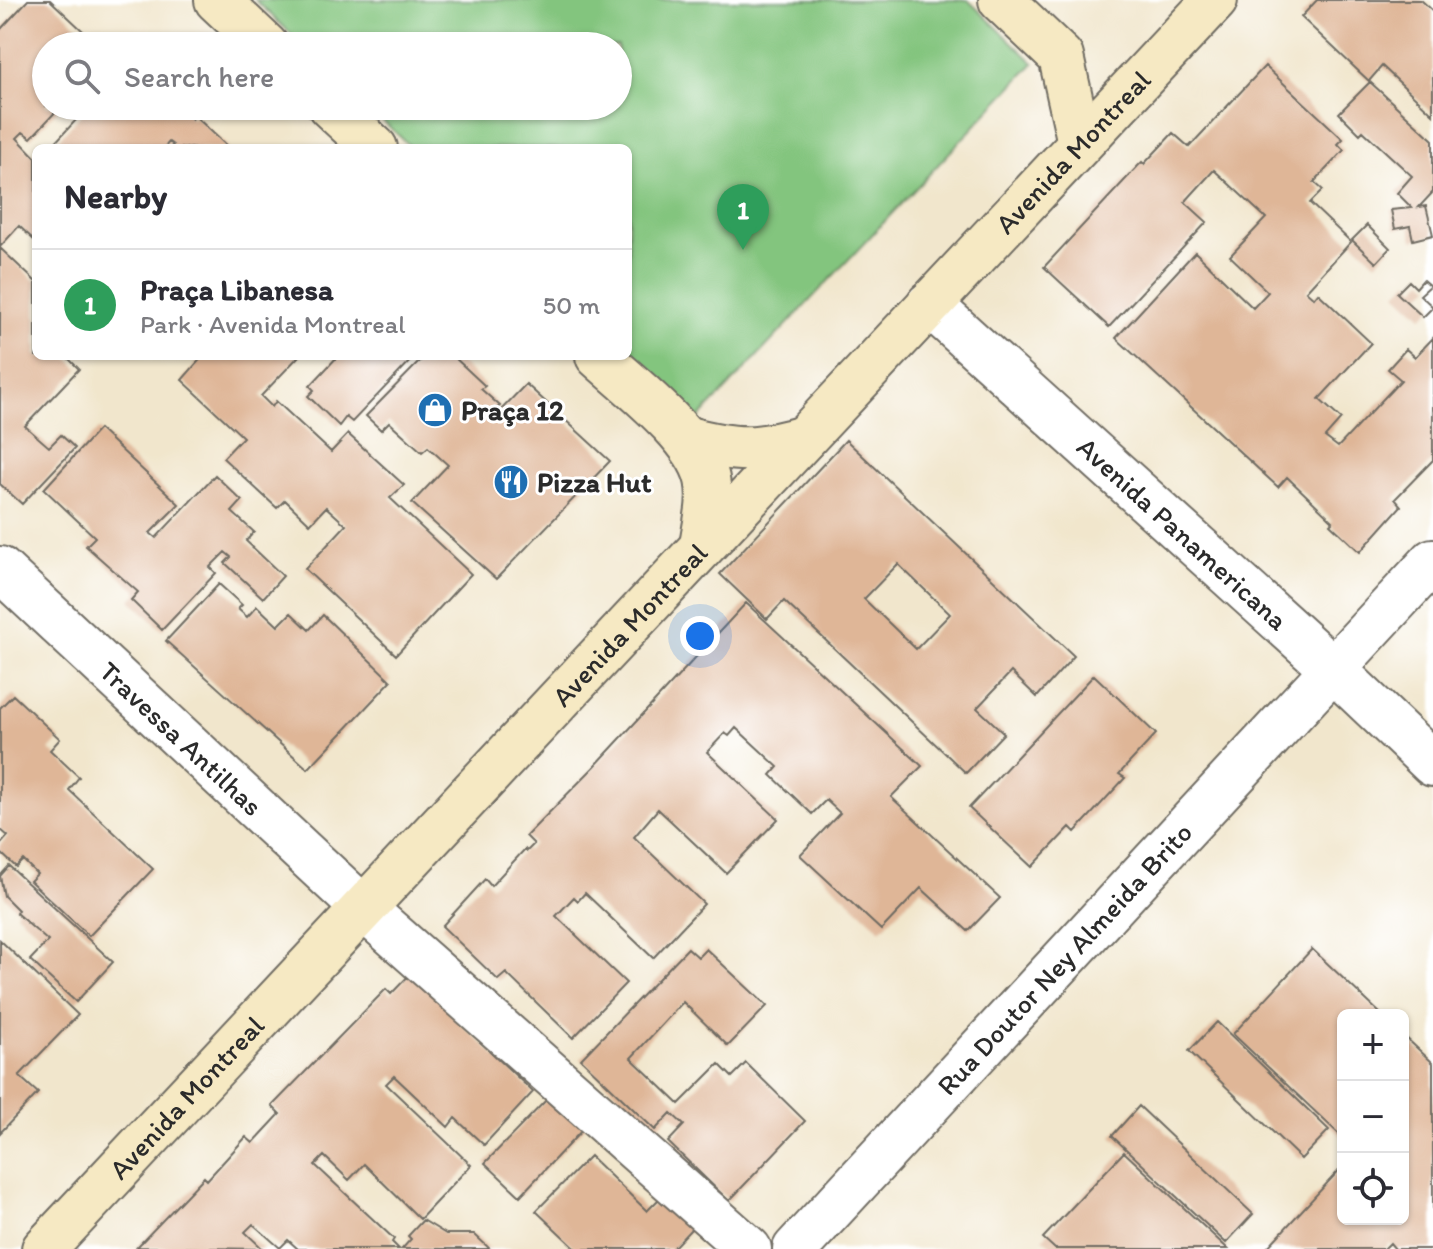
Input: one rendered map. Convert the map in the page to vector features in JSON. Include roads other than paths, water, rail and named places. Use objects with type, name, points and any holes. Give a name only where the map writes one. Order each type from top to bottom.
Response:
[{"type":"street","points":[[217,0],[251,32]]},
{"type":"street","points":[[1001,0],[1061,57],[1080,143]]},
{"type":"street","name":"Avenida Montreal","points":[[44,1249],[1215,0]]},
{"type":"street","points":[[345,120],[371,144]]},
{"type":"street","name":"Avenida Panamericana","points":[[929,304],[1333,669],[1433,764]]},
{"type":"street","points":[[602,360],[688,439],[707,478],[709,506],[702,546]]},
{"type":"street","points":[[688,439],[744,450],[771,448],[804,438]]},
{"type":"street","name":"Rua Doutor Ney Almeida Brito","points":[[797,1248],[1433,561]]},
{"type":"street","name":"Travessa Antilhas","points":[[0,569],[363,908],[749,1249]]},
{"type":"place","name":"Praça Libanesa","points":[[743,250]]},
{"type":"place","name":"Praça 12","points":[[435,410]]},
{"type":"place","name":"Pizza Hut","points":[[511,482]]}]
